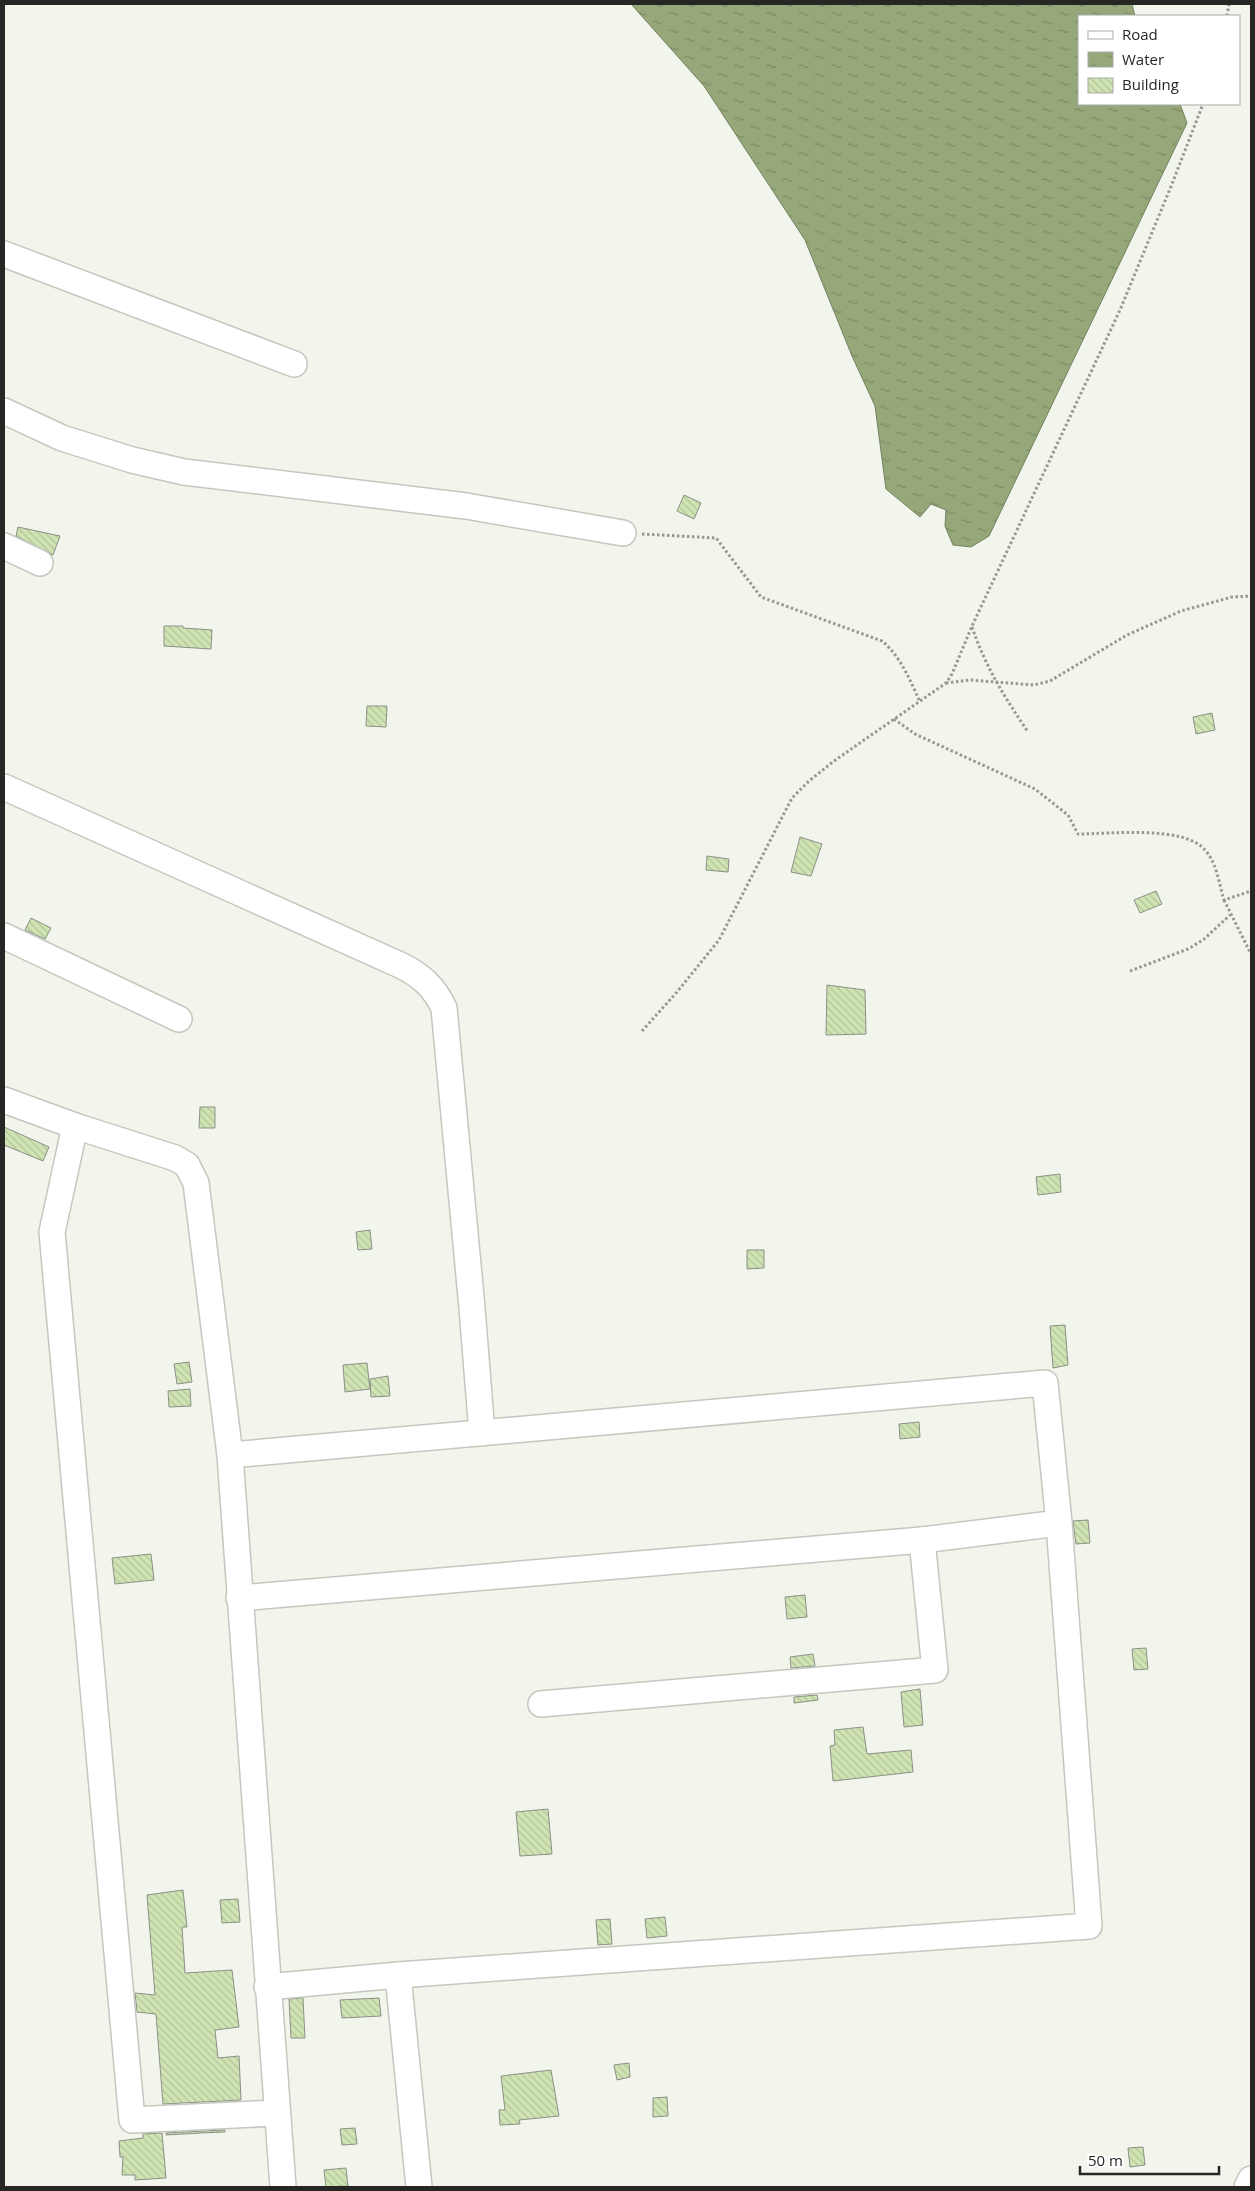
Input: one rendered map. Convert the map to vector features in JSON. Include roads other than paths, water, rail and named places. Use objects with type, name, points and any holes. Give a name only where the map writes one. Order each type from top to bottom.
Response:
[{"type":"street","points":[[4,254],[294,364]]},
{"type":"street","points":[[4,411],[62,438],[132,460],[184,472],[466,506],[623,533]]},
{"type":"street","points":[[4,546],[40,563]]},
{"type":"street","points":[[4,787],[400,965],[416,973],[429,984],[444,1008],[482,1433]]},
{"type":"street","points":[[4,936],[179,1019]]},
{"type":"street","points":[[4,1100],[75,1126],[176,1158],[187,1165],[194,1176],[230,1455],[282,2187]]},
{"type":"street","points":[[75,1126],[52,1232],[132,2120],[277,2113]]},
{"type":"street","points":[[230,1455],[1045,1383],[1059,1523],[1089,1926],[398,1975],[267,1987]]},
{"type":"street","points":[[239,1598],[922,1540],[1059,1523]]},
{"type":"street","points":[[541,1704],[935,1670],[922,1540]]},
{"type":"street","points":[[398,1975],[419,2187]]},
{"type":"street","points":[[1247,2187],[1251,2178]]},
{"type":"water","points":[[631,4],[1132,4],[1135,15],[1078,15],[1078,105],[1180,105],[1187,123],[989,536],[971,547],[953,545],[945,526],[946,510],[931,504],[920,517],[886,489],[875,406],[852,356],[805,240],[704,86]]}]
